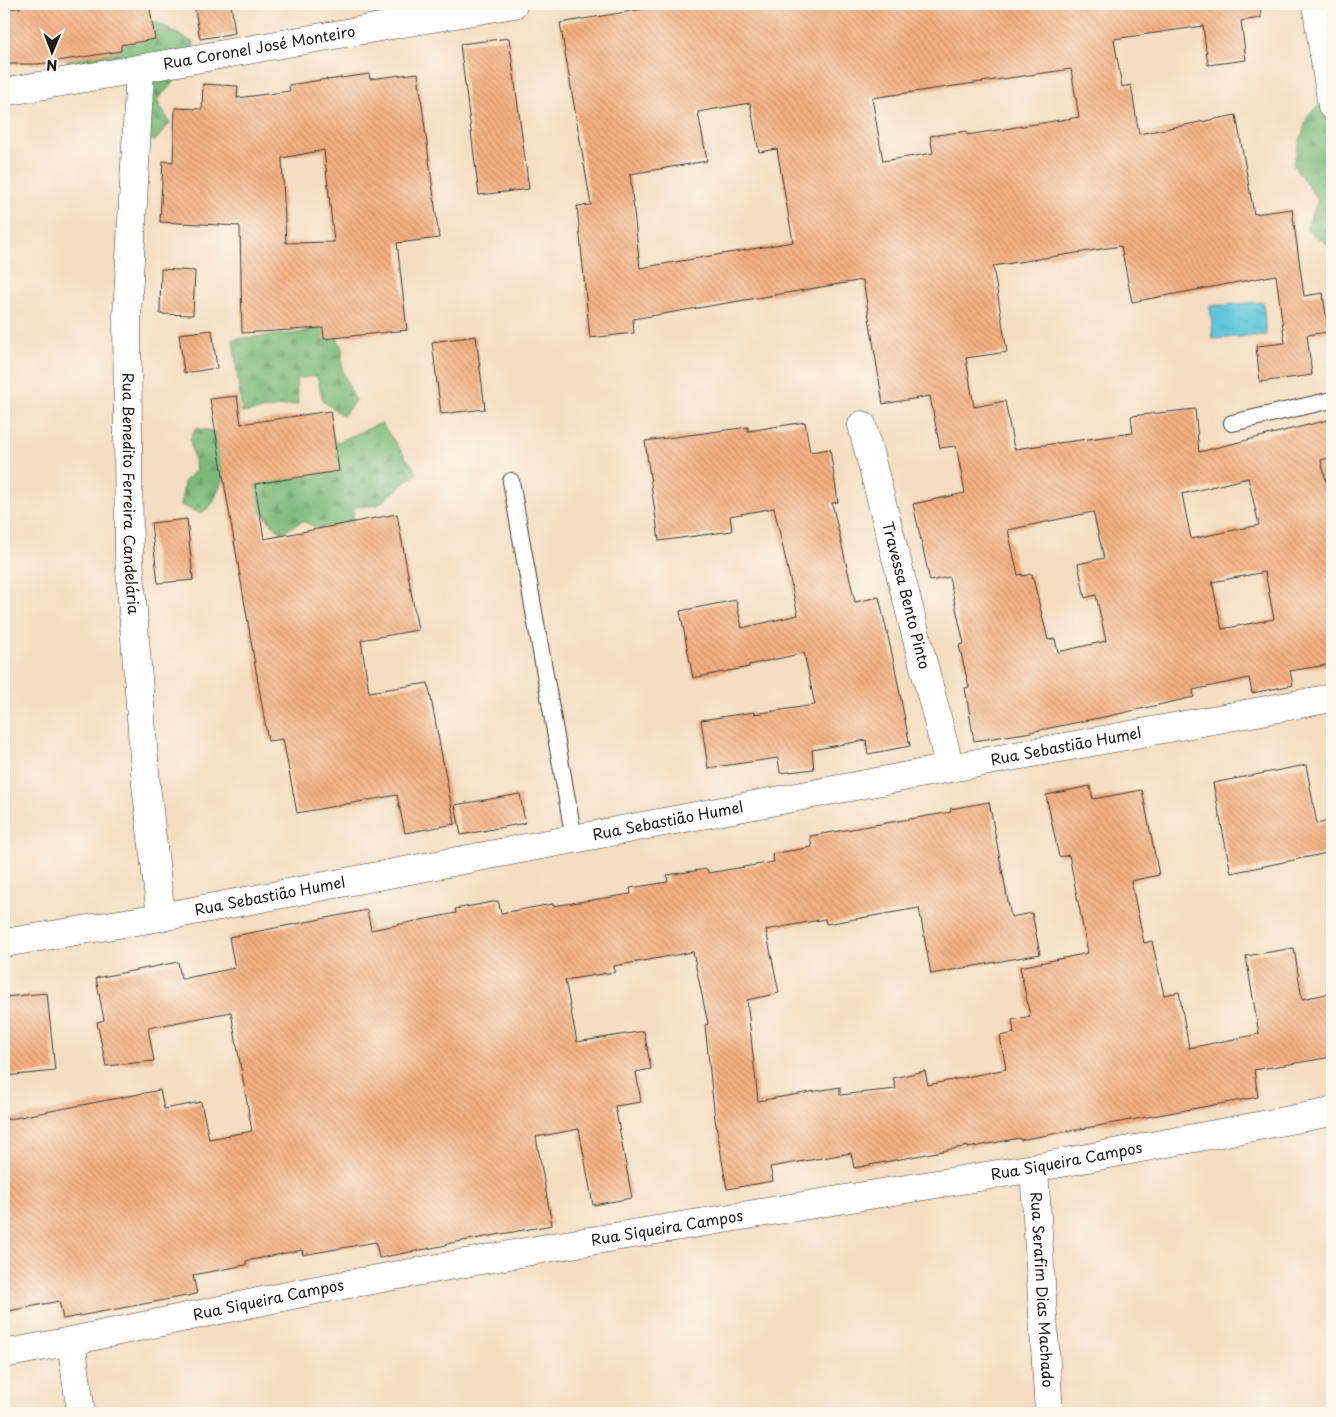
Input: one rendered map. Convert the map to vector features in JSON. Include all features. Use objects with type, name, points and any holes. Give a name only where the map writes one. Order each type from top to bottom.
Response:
[{"type":"street","name":"Rua Coronel José Monteiro","points":[[4,92],[514,4]]},
{"type":"street","points":[[1316,4],[1332,106]]},
{"type":"street","name":"Rua Benedito Ferreira Candelária","points":[[140,69],[127,316],[129,558],[146,784],[161,917]]},
{"type":"street","name":"Travessa Bento Pinto","points":[[862,425],[950,768]]},
{"type":"street","name":"Rua Sebastião Humel","points":[[4,943],[161,917],[1332,698]]},
{"type":"street","name":"Rua Siqueira Campos","points":[[4,1354],[71,1342],[311,1291],[552,1247],[1034,1168],[1332,1112]]},
{"type":"street","name":"Rua Serafim Dias Machado","points":[[1034,1168],[1049,1413]]},
{"type":"street","points":[[71,1342],[81,1413]]},
{"type":"lane","points":[[1232,423],[1332,400]]},
{"type":"lane","points":[[511,481],[574,839]]},
{"type":"green space","points":[[157,22],[194,43],[189,66],[157,100],[170,123],[155,141],[134,136],[133,82],[70,73],[60,68],[95,37],[138,40]]},
{"type":"green space","points":[[1331,96],[1332,243],[1329,245],[1306,229],[1318,201],[1293,164],[1308,115]]},
{"type":"green space","points":[[330,321],[342,349],[342,369],[355,401],[343,416],[323,401],[317,376],[296,379],[298,404],[242,413],[233,339],[299,333]]},
{"type":"green space","points":[[381,423],[417,473],[378,505],[354,507],[353,524],[317,528],[303,521],[281,533],[253,504],[256,483],[302,445],[338,442]]},
{"type":"green space","points":[[195,428],[217,432],[224,476],[213,503],[201,514],[181,505],[184,482],[196,470],[190,440]]},
{"type":"water","points":[[1263,302],[1266,335],[1213,339],[1210,306]]},
{"type":"building","points":[[20,4],[149,4],[155,39],[121,45],[121,51],[39,64],[4,64],[4,9],[20,8]]},
{"type":"building","points":[[194,4],[231,4],[235,33],[200,39]]},
{"type":"building","points":[[674,4],[1260,4],[1261,18],[1241,21],[1246,60],[1208,65],[1203,26],[1114,39],[1122,87],[1131,85],[1139,134],[1236,115],[1254,214],[1292,209],[1304,296],[1323,293],[1328,332],[1307,335],[1312,375],[1260,382],[1256,346],[1285,343],[1276,275],[1132,302],[1121,246],[993,266],[1007,352],[966,358],[974,407],[1005,401],[1014,449],[1133,433],[1131,416],[1195,409],[1199,452],[1332,419],[1332,457],[1321,460],[1332,507],[1332,575],[1327,577],[1332,611],[1332,664],[1290,671],[1293,685],[1252,693],[1249,678],[1193,690],[1194,697],[1026,733],[974,741],[965,688],[969,687],[959,645],[964,644],[949,577],[930,581],[913,504],[965,493],[956,446],[940,448],[930,396],[883,404],[863,280],[633,319],[634,333],[590,338],[577,206],[591,205],[560,23]],"holes":[[[1071,69],[1079,117],[967,135],[967,131],[930,136],[933,153],[883,161],[872,98]],[[750,103],[759,152],[777,149],[793,242],[640,268],[630,174],[707,161],[698,112]],[[1248,478],[1259,525],[1191,539],[1182,494]],[[1093,512],[1104,558],[1078,564],[1085,598],[1096,595],[1106,641],[1058,652],[1055,639],[1048,640],[1032,574],[1018,575],[1008,530]],[[1265,572],[1274,619],[1222,629],[1212,582]]]},
{"type":"building","points":[[509,38],[529,189],[479,195],[460,44]]},
{"type":"building","points":[[418,73],[439,238],[397,243],[407,330],[324,339],[323,328],[242,333],[240,226],[160,222],[163,161],[173,162],[175,108],[202,109],[203,84],[238,86],[237,98],[290,91],[289,85],[327,79],[369,74],[370,79]],"holes":[[[324,150],[334,242],[286,243],[282,158]]]},
{"type":"building","points":[[161,269],[195,271],[193,315],[160,314]]},
{"type":"building","points":[[212,330],[217,368],[184,373],[179,334]]},
{"type":"building","points":[[476,336],[485,409],[441,414],[432,342]]},
{"type":"building","points":[[237,396],[241,424],[330,411],[339,471],[255,484],[264,539],[397,514],[418,630],[361,640],[369,692],[428,683],[455,824],[405,833],[397,795],[297,813],[283,739],[268,741],[210,399]]},
{"type":"building","points":[[805,422],[810,452],[830,449],[838,502],[832,503],[855,602],[879,597],[910,746],[868,754],[866,740],[812,750],[814,769],[780,773],[778,758],[708,768],[701,720],[815,705],[804,653],[749,665],[749,667],[693,678],[680,611],[736,600],[742,628],[798,615],[774,508],[730,516],[732,531],[659,541],[645,441],[748,427],[748,431]]},
{"type":"building","points":[[187,519],[193,580],[158,583],[151,523]]},
{"type":"building","points":[[1306,765],[1317,824],[1332,820],[1332,852],[1231,873],[1213,783]]},
{"type":"building","points":[[1090,786],[1093,799],[1142,790],[1159,875],[1131,881],[1144,943],[1152,941],[1164,995],[1179,992],[1189,1048],[1259,1034],[1246,956],[1294,948],[1302,999],[1332,993],[1332,1057],[1254,1070],[1258,1097],[1020,1140],[1019,1138],[968,1148],[968,1146],[854,1168],[851,1153],[770,1167],[773,1181],[727,1189],[715,1119],[705,1025],[708,1024],[693,952],[614,966],[615,972],[565,980],[577,1042],[644,1031],[651,1069],[636,1072],[641,1102],[615,1106],[632,1198],[593,1205],[579,1129],[536,1137],[552,1225],[379,1258],[376,1242],[303,1255],[302,1250],[246,1261],[246,1265],[193,1275],[197,1294],[63,1319],[59,1301],[4,1312],[4,1120],[160,1090],[164,1109],[201,1102],[209,1139],[252,1131],[231,1012],[148,1028],[154,1061],[106,1066],[97,1022],[104,1020],[96,978],[178,962],[181,979],[235,968],[229,937],[367,910],[371,930],[456,913],[455,909],[498,901],[501,913],[631,894],[630,888],[668,882],[667,875],[707,869],[708,873],[774,862],[772,854],[812,847],[810,836],[951,812],[950,809],[989,802],[1011,917],[1032,913],[1040,954],[931,974],[919,908],[826,924],[825,919],[766,930],[779,993],[747,1000],[758,1101],[840,1087],[840,1095],[896,1089],[893,1078],[925,1071],[928,1085],[1006,1069],[1000,1036],[1014,1033],[1012,1020],[1030,1016],[1020,967],[1088,953],[1069,855],[1059,857],[1046,795]]},
{"type":"building","points":[[520,794],[525,823],[461,835],[455,805]]},
{"type":"building","points":[[47,993],[55,1071],[6,1076],[4,997]]}]
